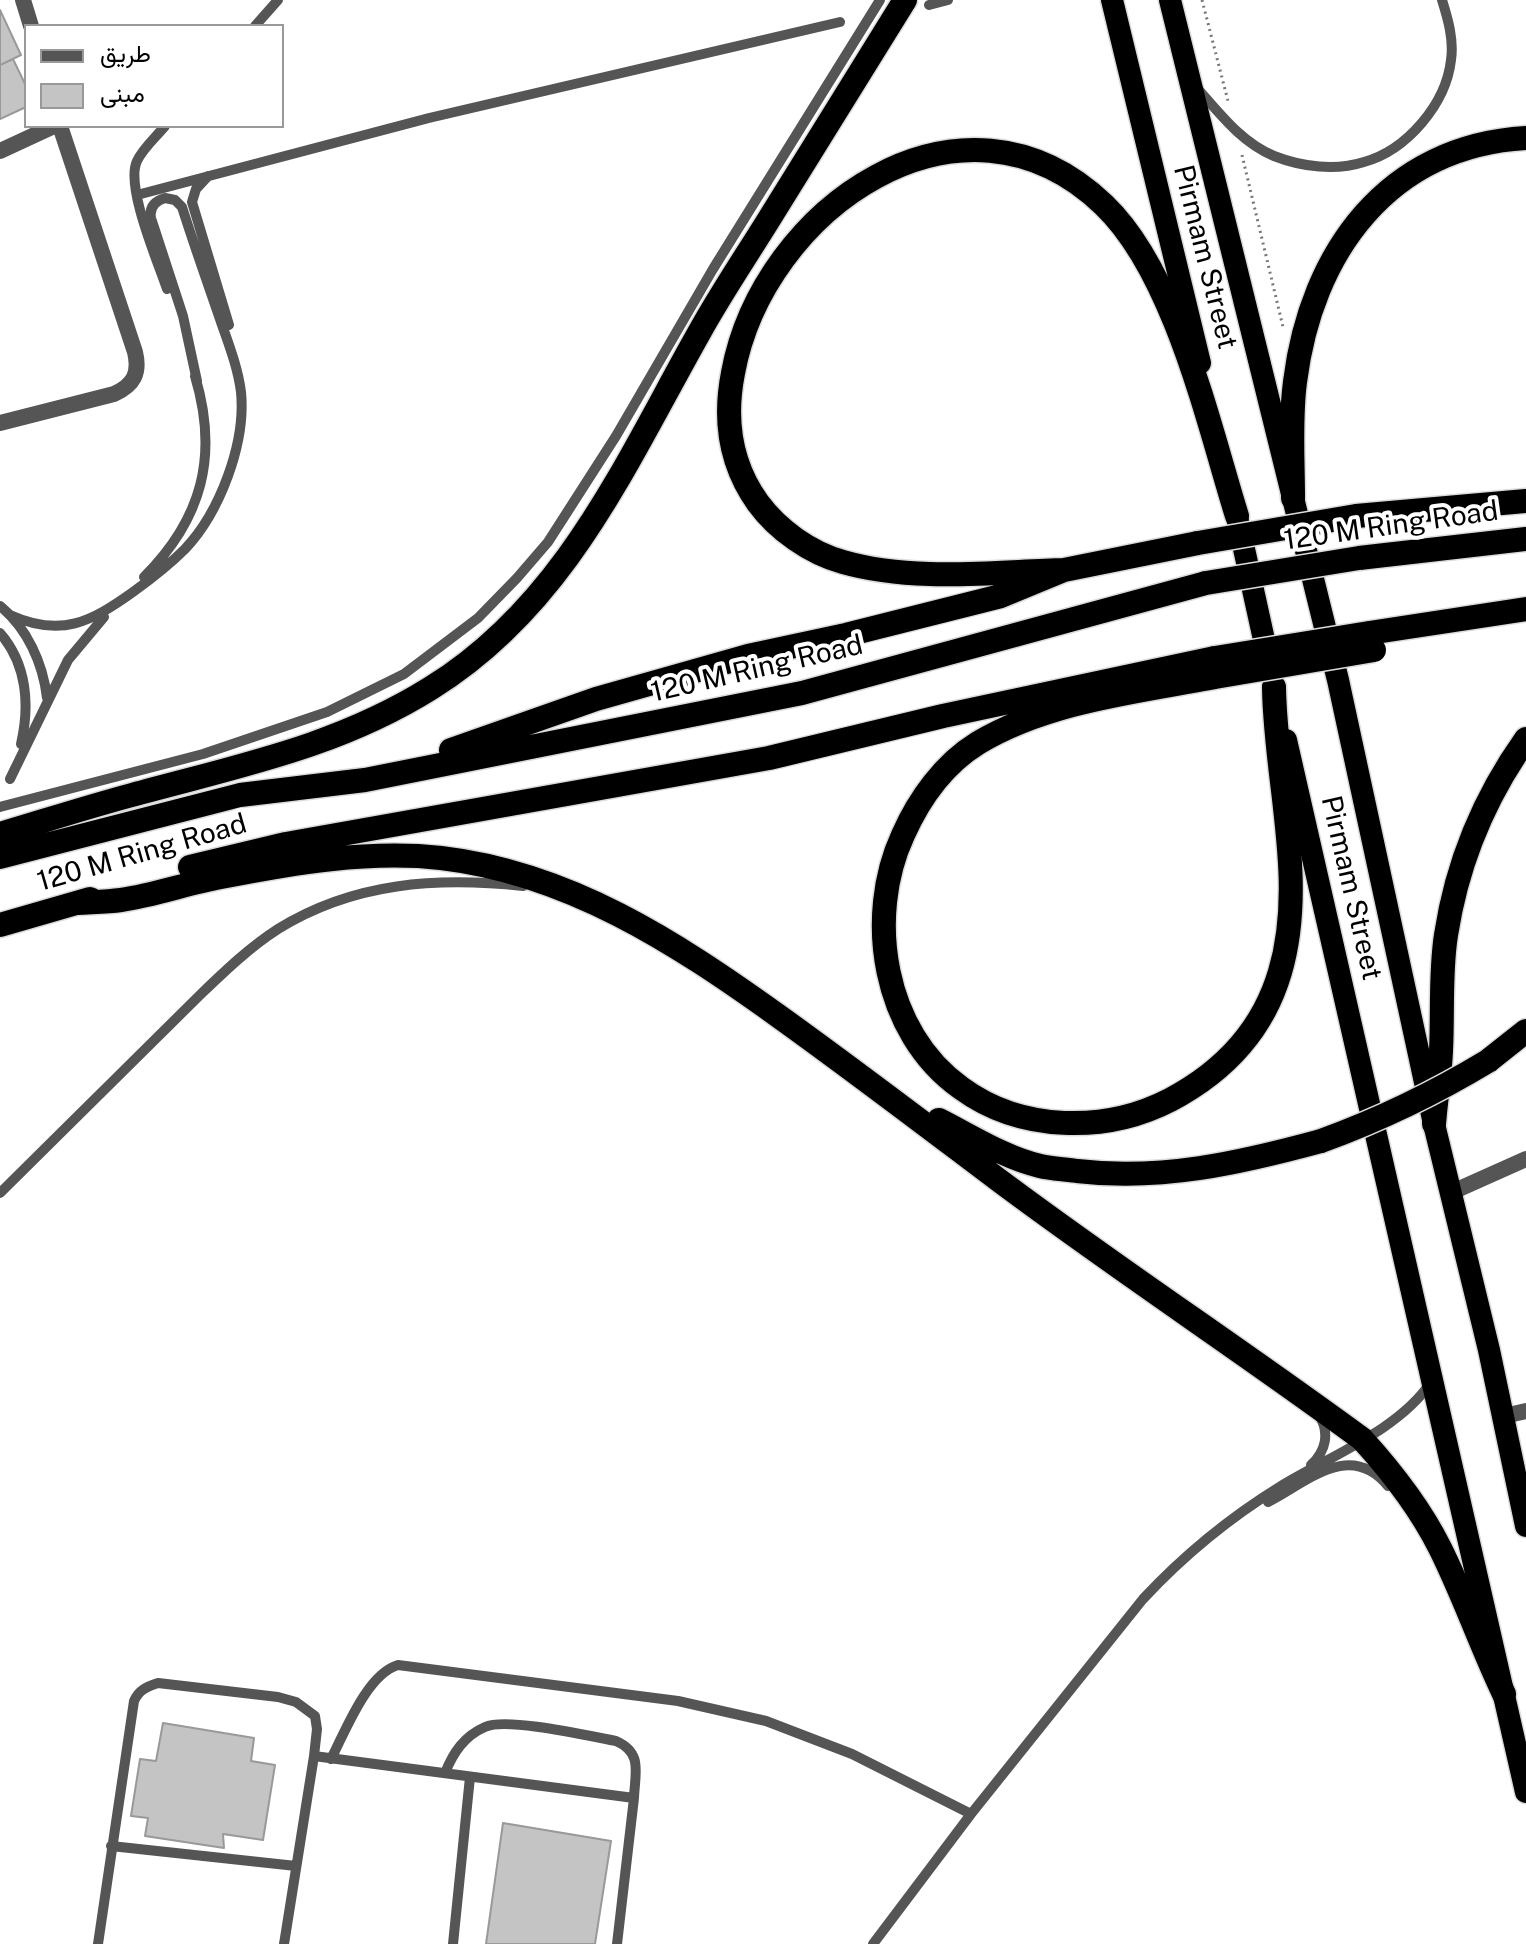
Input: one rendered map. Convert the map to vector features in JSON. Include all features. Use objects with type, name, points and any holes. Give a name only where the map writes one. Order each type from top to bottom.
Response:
[{"type":"highway","points":[[0,834],[132,795],[264,762],[363,726],[430,689],[464,666],[516,620],[592,526],[700,332],[905,0]]},
{"type":"highway","name":"Pirmam Street","points":[[1112,0],[1237,516],[1526,1792]]},
{"type":"highway","name":"Pirmam Street","points":[[1170,0],[1338,680],[1434,1124],[1504,1416],[1526,1526]]},
{"type":"highway","points":[[1293,498],[1296,376],[1315,299],[1336,252],[1364,212],[1402,180],[1428,164],[1468,147],[1526,138]]},
{"type":"highway","points":[[1237,516],[1165,299],[1138,248],[1106,206],[1068,177],[1030,160],[984,151],[958,152],[908,162],[863,184],[819,217],[779,262],[761,289],[738,348],[728,416],[734,454],[744,484],[766,514],[796,540],[840,562],[899,573],[1064,570],[1356,516],[1526,501]]},
{"type":"highway","points":[[1436,509],[1526,485]]},
{"type":"highway","name":"120 M Ring Road","points":[[0,857],[240,795],[365,780],[802,693],[1206,583],[1359,558],[1526,539]]},
{"type":"highway","points":[[365,780],[596,699],[748,656],[1001,596],[1064,570]]},
{"type":"highway","name":"120 M Ring Road","points":[[0,925],[178,870],[286,844],[769,758],[943,716],[1372,642],[1526,609]]},
{"type":"highway","points":[[1372,642],[1506,624],[1526,615]]},
{"type":"highway","points":[[1215,668],[1093,701],[1003,730],[960,757],[920,801],[895,851],[888,875],[882,920],[883,941],[892,986],[909,1025],[924,1050],[961,1088],[1002,1109],[1043,1121],[1084,1123],[1124,1117],[1157,1106],[1198,1084],[1217,1070],[1247,1039],[1268,1006],[1281,970],[1290,912],[1274,687]]},
{"type":"highway","points":[[1434,1124],[1441,1050],[1445,937],[1454,893],[1469,843],[1487,801],[1526,739]]},
{"type":"highway","points":[[77,903],[120,900],[222,876],[348,858],[402,856],[486,865],[512,871],[621,915],[679,947],[1362,1439],[1404,1488],[1440,1547],[1504,1694]]},
{"type":"highway","points":[[883,1092],[1001,1152],[1040,1166],[1086,1172],[1165,1174],[1238,1162],[1321,1141],[1362,1126],[1452,1083],[1525,1033]]},
{"type":"street","points":[[23,0],[30,24]]},
{"type":"street","points":[[0,151],[52,128]]},
{"type":"street","points":[[0,423],[114,394],[129,386],[137,372],[135,352],[58,128]]},
{"type":"street","points":[[1450,1193],[1526,1159]]},
{"type":"street","points":[[1504,1416],[1526,1411]]},
{"type":"lane","points":[[257,24],[278,0]]},
{"type":"lane","points":[[0,807],[203,754],[327,712],[404,674],[478,618],[548,542],[616,436],[713,269],[880,0]]},
{"type":"lane","points":[[929,5],[948,0]]},
{"type":"lane","points":[[1189,80],[1236,131],[1271,155],[1303,164],[1351,165],[1367,162],[1415,130],[1429,116],[1444,87],[1452,57],[1449,24],[1442,0]]},
{"type":"lane","points":[[137,195],[429,118],[840,22]]},
{"type":"lane","points":[[163,128],[136,162],[134,173],[143,222],[197,381]]},
{"type":"lane","points":[[10,615],[32,623],[76,625],[101,614],[186,548],[221,494],[237,445],[241,394],[240,368],[232,333],[192,202],[196,189],[209,175]]},
{"type":"lane","points":[[10,779],[68,660],[177,539],[194,508],[201,481],[205,416],[183,316],[150,213],[154,204],[165,198],[175,200],[182,207],[235,362],[241,394]]},
{"type":"lane","points":[[0,606],[19,625],[36,657],[47,700]]},
{"type":"lane","points":[[0,633],[18,661],[25,690],[25,720],[17,763]]},
{"type":"lane","points":[[0,1193],[236,961],[279,929],[326,905],[381,888],[414,882],[453,881],[523,886],[621,915]]},
{"type":"lane","points":[[873,1944],[971,1814],[1143,1599],[1182,1559],[1233,1518],[1407,1411],[1432,1381]]},
{"type":"lane","points":[[1296,1390],[1321,1417],[1326,1433],[1322,1453],[1303,1473]]},
{"type":"lane","points":[[1233,1518],[1323,1471],[1343,1464],[1359,1466],[1376,1475],[1392,1492],[1436,1555],[1466,1610]]},
{"type":"lane","points":[[331,1759],[362,1700],[383,1672],[398,1665],[678,1701],[766,1721],[852,1754],[971,1814]]},
{"type":"lane","points":[[98,1944],[134,1701],[137,1693],[158,1683],[278,1697],[296,1702],[315,1716],[314,1756],[284,1944]]},
{"type":"lane","points":[[445,1773],[454,1751],[487,1725],[509,1724],[627,1745],[636,1762],[617,1944]]},
{"type":"lane","points":[[314,1756],[634,1798]]},
{"type":"lane","points":[[453,1944],[470,1777]]},
{"type":"lane","points":[[111,1846],[296,1866]]},
{"type":"path","points":[[1202,0],[1284,331]]},
{"type":"building","points":[[0,10],[21,55],[0,65]]},
{"type":"building","points":[[13,59],[24,82],[24,108],[0,119],[0,65]]},
{"type":"building","points":[[163,1723],[254,1738],[251,1761],[275,1765],[263,1840],[223,1834],[224,1848],[145,1836],[148,1818],[131,1816],[140,1759],[156,1761]]},
{"type":"building","points":[[503,1823],[611,1841],[595,1944],[486,1944]]}]
